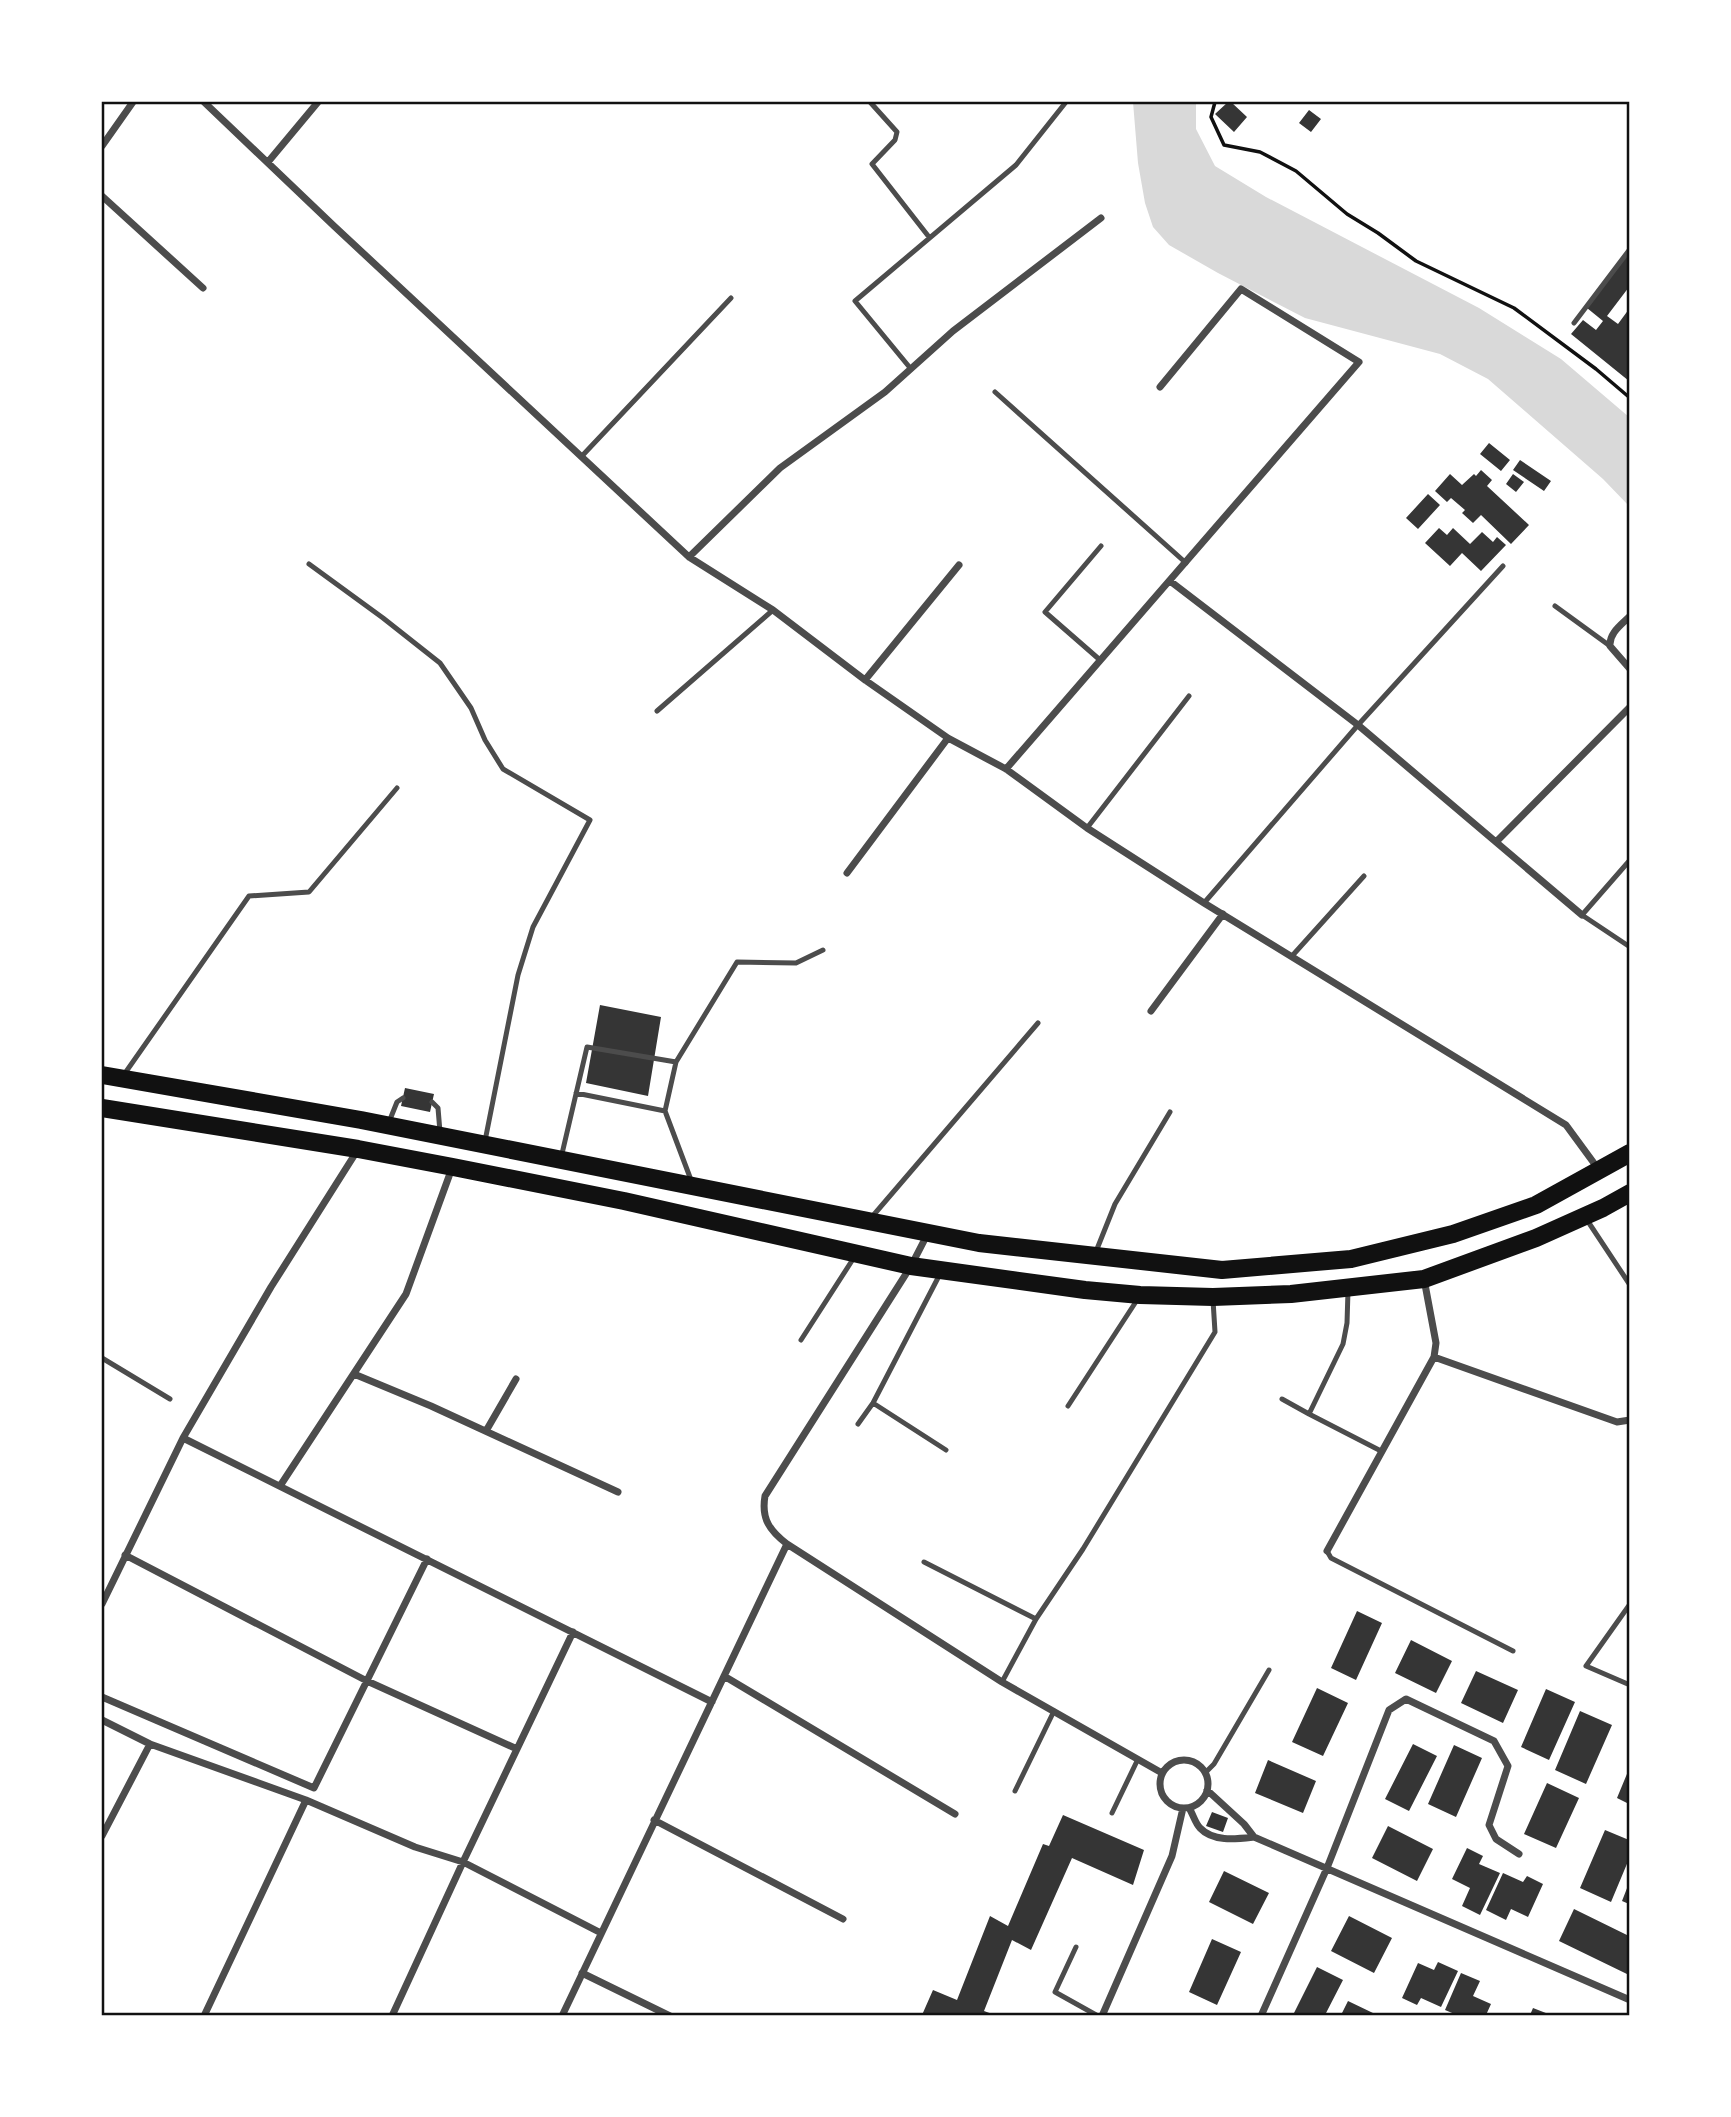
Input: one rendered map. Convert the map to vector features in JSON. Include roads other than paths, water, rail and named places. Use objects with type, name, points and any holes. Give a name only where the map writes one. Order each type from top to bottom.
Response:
[{"type":"highway","points":[[102,1075],[485,1144],[927,1234],[979,1243],[1222,1270],[1351,1259],[1453,1234],[1536,1205],[1629,1153]]},
{"type":"highway","points":[[102,1108],[453,1167],[624,1201],[911,1266],[1140,1295],[1213,1297],[1291,1294],[1424,1279],[1536,1238],[1629,1193]]},
{"type":"street","points":[[102,146],[133,102]]},
{"type":"street","points":[[204,102],[689,557],[773,610],[865,680],[948,738],[1006,769],[1087,828],[1204,903],[1566,1125],[1600,1171]]},
{"type":"street","points":[[268,162],[318,102]]},
{"type":"street","points":[[102,196],[203,288]]},
{"type":"street","points":[[689,557],[780,468],[885,392],[953,331],[1101,218]]},
{"type":"street","points":[[1006,769],[1359,362],[1241,289],[1160,387]]},
{"type":"street","points":[[865,680],[959,565]]},
{"type":"street","points":[[1170,581],[1358,725],[1582,915]]},
{"type":"street","points":[[1629,616],[1611,635],[1610,646],[1629,669]]},
{"type":"street","points":[[1496,842],[1629,706]]},
{"type":"street","points":[[847,873],[948,738]]},
{"type":"street","points":[[1151,1011],[1223,914]]},
{"type":"street","points":[[102,1604],[183,1438],[271,1287],[358,1149]]},
{"type":"street","points":[[280,1486],[406,1294],[453,1167]]},
{"type":"street","points":[[927,1234],[911,1266],[765,1496],[763,1507],[769,1527],[787,1544],[1002,1682],[1162,1773]]},
{"type":"street","points":[[1327,1551],[1434,1357],[1436,1343],[1424,1279]]},
{"type":"street","points":[[1434,1357],[1617,1422],[1629,1420]]},
{"type":"street","points":[[354,1374],[618,1492]]},
{"type":"street","points":[[486,1431],[516,1379]]},
{"type":"street","points":[[183,1438],[712,1702]]},
{"type":"street","points":[[562,2015],[787,1544]]},
{"type":"street","points":[[125,1555],[367,1681],[517,1749]]},
{"type":"street","points":[[102,1697],[314,1788],[427,1559]]},
{"type":"street","points":[[392,2015],[573,1632]]},
{"type":"street","points":[[724,1676],[956,1814]]},
{"type":"street","points":[[1261,2015],[1327,1868],[1389,1710],[1406,1699],[1494,1741],[1508,1766],[1489,1825],[1496,1839],[1519,1854]]},
{"type":"street","points":[[102,1720],[150,1744],[306,1800],[415,1847],[463,1861],[601,1933]]},
{"type":"street","points":[[102,1836],[150,1744]]},
{"type":"street","points":[[1188,1761],[1198,1765],[1205,1773],[1207,1790],[1198,1804],[1186,1808],[1171,1805],[1163,1796],[1159,1785],[1162,1773],[1169,1765],[1188,1761]]},
{"type":"street","points":[[1207,1790],[1244,1824],[1254,1837]]},
{"type":"street","points":[[204,2015],[306,1800]]},
{"type":"street","points":[[1186,1808],[1200,1828],[1212,1836],[1233,1839],[1254,1837],[1629,2000]]},
{"type":"street","points":[[1100,2015],[1172,1856],[1186,1808]]},
{"type":"street","points":[[654,1819],[843,1920]]},
{"type":"street","points":[[582,1973],[670,2015]]},
{"type":"lane","points":[[870,102],[897,132],[895,140],[872,164],[929,237]]},
{"type":"lane","points":[[911,369],[855,301],[1016,165],[1066,102]]},
{"type":"lane","points":[[1573,323],[1629,249]]},
{"type":"lane","points":[[582,457],[731,298]]},
{"type":"lane","points":[[995,392],[1186,563]]},
{"type":"lane","points":[[1100,660],[1045,612],[1101,546]]},
{"type":"lane","points":[[309,564],[440,663],[471,708],[485,740],[503,769],[590,820],[533,927],[518,975],[485,1144]]},
{"type":"lane","points":[[1204,903],[1358,725],[1503,566]]},
{"type":"lane","points":[[1555,606],[1610,646]]},
{"type":"lane","points":[[657,711],[773,610]]},
{"type":"lane","points":[[1087,828],[1189,696]]},
{"type":"lane","points":[[121,1079],[249,896],[309,892],[397,788]]},
{"type":"lane","points":[[1629,860],[1582,915],[1629,947]]},
{"type":"lane","points":[[1292,956],[1364,876]]},
{"type":"lane","points":[[694,1187],[665,1111],[676,1062],[737,962],[796,962],[823,950]]},
{"type":"lane","points":[[869,1221],[1038,1023]]},
{"type":"lane","points":[[560,1161],[587,1047],[676,1062]]},
{"type":"lane","points":[[576,1093],[665,1111]]},
{"type":"lane","points":[[388,1126],[397,1102],[403,1098]]},
{"type":"lane","points":[[432,1102],[438,1108],[440,1136]]},
{"type":"lane","points":[[1094,1256],[1115,1204],[1171,1112]]},
{"type":"lane","points":[[1585,1216],[1629,1284]]},
{"type":"lane","points":[[801,1340],[857,1253]]},
{"type":"lane","points":[[858,1424],[873,1403],[941,1271]]},
{"type":"lane","points":[[1309,1414],[1343,1343],[1348,1323],[1348,1287]]},
{"type":"lane","points":[[1068,1406],[1140,1295]]},
{"type":"lane","points":[[1002,1682],[1035,1619],[1083,1549],[1215,1332],[1213,1297]]},
{"type":"lane","points":[[102,1358],[170,1399]]},
{"type":"lane","points":[[1282,1399],[1381,1451]]},
{"type":"lane","points":[[873,1403],[946,1450]]},
{"type":"lane","points":[[188,1410],[197,1414]]},
{"type":"lane","points":[[1327,1551],[1331,1558],[1513,1651]]},
{"type":"lane","points":[[924,1562],[1035,1619]]},
{"type":"lane","points":[[1629,1604],[1586,1666],[1629,1685]]},
{"type":"lane","points":[[1205,1773],[1214,1764],[1269,1670]]},
{"type":"lane","points":[[1015,1791],[1054,1712]]},
{"type":"lane","points":[[1112,1813],[1138,1759]]},
{"type":"lane","points":[[1076,1947],[1055,1992],[1100,2015]]}]
